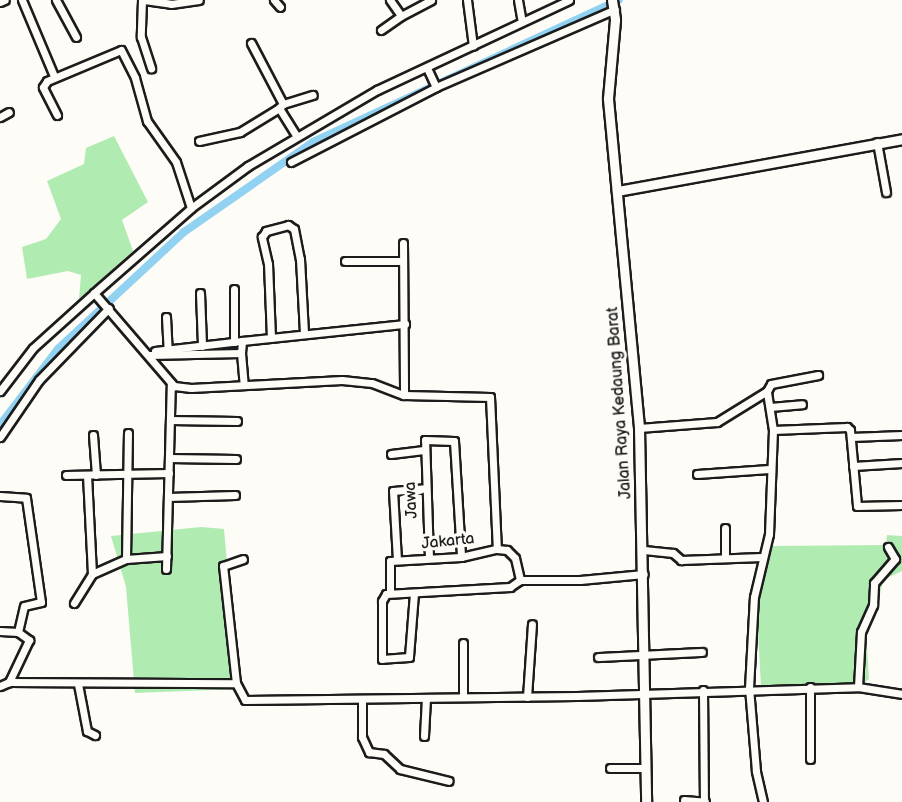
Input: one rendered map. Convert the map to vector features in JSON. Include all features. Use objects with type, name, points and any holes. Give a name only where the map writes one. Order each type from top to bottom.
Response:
[{"type":"street","points":[[0,2],[5,0]]},
{"type":"street","points":[[22,0],[54,76]]},
{"type":"street","points":[[56,0],[76,37]]},
{"type":"street","points":[[151,68],[141,37],[143,0],[171,4],[199,0]]},
{"type":"street","points":[[274,0],[280,7]]},
{"type":"street","points":[[390,0],[401,16]]},
{"type":"street","points":[[381,30],[431,0]]},
{"type":"street","points":[[467,0],[473,46]]},
{"type":"street","points":[[518,0],[522,22]]},
{"type":"street","points":[[1,387],[33,348],[191,208],[296,135],[569,0]]},
{"type":"street","points":[[291,162],[435,87],[613,4]]},
{"type":"street","name":"Jalan Raya Kedaung Barat","points":[[613,4],[608,99],[639,428],[644,550],[642,694],[646,802]]},
{"type":"street","points":[[251,44],[296,135]]},
{"type":"street","points":[[57,115],[43,87],[54,76],[121,50],[135,78],[147,121],[176,162],[191,208]]},
{"type":"street","points":[[428,70],[435,87]]},
{"type":"street","points":[[199,141],[240,132],[281,106],[313,95]]},
{"type":"street","points":[[0,117],[9,111]]},
{"type":"street","points":[[617,191],[902,139]]},
{"type":"street","points":[[877,142],[886,192]]},
{"type":"street","points":[[271,338],[268,264],[262,237],[266,231],[288,225],[294,229],[300,259],[304,334]]},
{"type":"street","points":[[403,243],[404,395]]},
{"type":"street","points":[[345,261],[403,261]]},
{"type":"street","points":[[234,288],[244,385]]},
{"type":"street","points":[[200,293],[202,346]]},
{"type":"street","points":[[95,294],[148,353],[171,383],[191,388],[342,380],[372,383],[404,395],[490,397],[497,549]]},
{"type":"street","points":[[0,437],[39,380],[108,307]]},
{"type":"street","points":[[166,317],[168,350]]},
{"type":"street","points":[[148,353],[405,324]]},
{"type":"street","points":[[148,353],[241,353]]},
{"type":"street","points":[[763,802],[756,771],[750,688],[754,597],[769,534],[769,470],[773,430],[768,392],[771,384],[818,375]]},
{"type":"street","points":[[166,569],[171,383]]},
{"type":"street","points":[[639,428],[717,422],[768,392]]},
{"type":"street","points":[[770,407],[802,405]]},
{"type":"street","points":[[170,420],[237,421]]},
{"type":"street","points":[[773,430],[840,426],[850,430],[857,506],[902,505]]},
{"type":"street","points":[[126,559],[128,433]]},
{"type":"street","points":[[93,435],[96,475]]},
{"type":"street","points":[[851,437],[902,435]]},
{"type":"street","name":"Jawa","points":[[429,558],[424,440],[453,440],[461,557]]},
{"type":"street","points":[[391,454],[424,450]]},
{"type":"street","points":[[169,458],[236,459]]},
{"type":"street","points":[[853,466],[902,463]]},
{"type":"street","points":[[697,474],[769,470]]},
{"type":"street","points":[[66,476],[168,473]]},
{"type":"street","points":[[87,475],[92,574]]},
{"type":"street","points":[[390,593],[388,564],[398,560],[393,489],[425,488]]},
{"type":"street","points":[[168,497],[235,495]]},
{"type":"street","points":[[0,496],[26,498],[42,602],[24,606],[18,632]]},
{"type":"street","points":[[725,528],[725,558]]},
{"type":"street","points":[[858,687],[861,632],[873,605],[874,583],[895,560],[888,547]]},
{"type":"street","name":"Jakarta","points":[[398,560],[461,557],[507,549],[514,558],[520,580]]},
{"type":"street","points":[[644,550],[674,553],[681,560],[762,557]]},
{"type":"street","points":[[74,603],[92,574],[126,559],[167,556]]},
{"type":"street","points":[[243,559],[223,566],[236,683],[245,700],[527,697],[810,687],[858,687],[902,694]]},
{"type":"street","points":[[414,593],[409,657],[382,659],[382,600],[390,593],[510,586],[520,580],[580,580],[644,574]]},
{"type":"street","points":[[527,697],[532,624]]},
{"type":"street","points":[[0,631],[18,632],[28,640],[9,682]]},
{"type":"street","points":[[463,643],[463,697]]},
{"type":"street","points":[[598,657],[702,652]]},
{"type":"street","points":[[0,686],[9,682],[236,683]]},
{"type":"street","points":[[78,684],[87,731],[95,735]]},
{"type":"street","points":[[810,687],[810,759]]},
{"type":"street","points":[[684,800],[705,802],[703,690]]},
{"type":"street","points":[[424,736],[426,698]]},
{"type":"street","points":[[362,699],[362,737],[369,752],[384,754],[400,769],[448,781]]},
{"type":"street","points":[[610,768],[644,768]]},
{"type":"green space","points":[[114,136],[148,202],[122,220],[133,251],[79,299],[81,275],[68,271],[27,279],[22,247],[46,239],[61,219],[47,181],[84,164],[86,148]]},
{"type":"green space","points":[[201,527],[224,529],[238,689],[135,693],[126,587],[111,536]]},
{"type":"green space","points":[[887,535],[902,536],[902,571],[883,580],[878,604],[866,630],[869,679],[851,693],[822,691],[817,684],[761,687],[756,595],[770,546],[886,545]]},
{"type":"waterway","points":[[0,425],[58,349],[184,232],[313,142],[619,0]]}]
